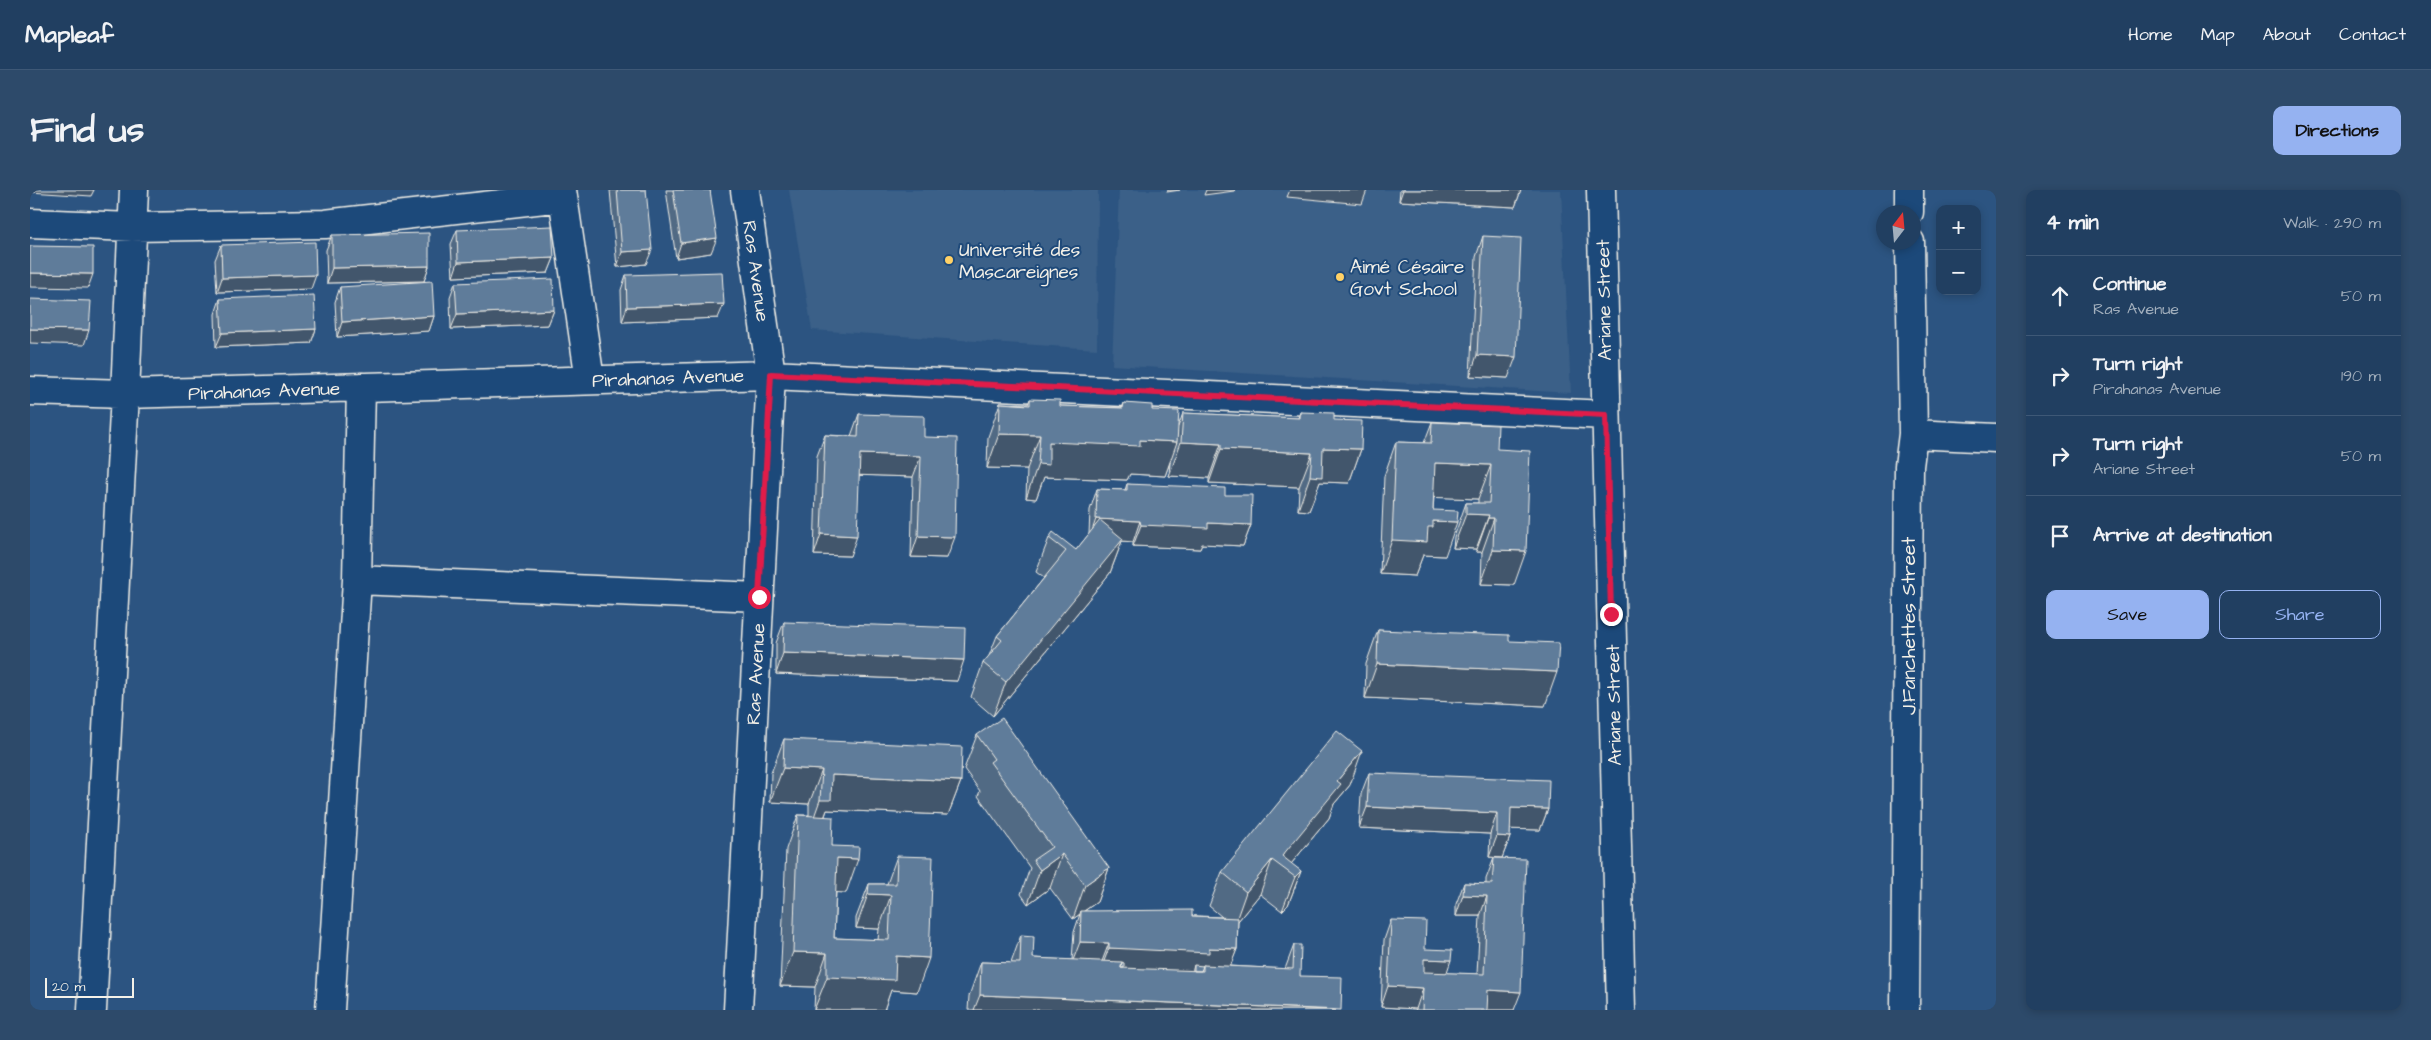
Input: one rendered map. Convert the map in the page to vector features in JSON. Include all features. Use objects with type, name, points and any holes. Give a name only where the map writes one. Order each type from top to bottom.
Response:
[{"type":"street","points":[[92,1010],[134,190]]},
{"type":"street","name":"Ras Avenue","points":[[738,1010],[771,374],[745,190]]},
{"type":"street","name":"Ariane Street","points":[[1601,190],[1621,1010]]},
{"type":"street","points":[[1909,190],[1909,205]]},
{"type":"street","points":[[30,223],[132,227],[326,224],[562,194],[590,380]]},
{"type":"street","name":"J.Fanchettes Street","points":[[1905,1010],[1909,466],[1913,434],[1910,250]]},
{"type":"street","name":"Pirahanas Avenue","points":[[30,391],[125,394],[771,374],[1606,415]]},
{"type":"street","points":[[330,1010],[357,580],[361,387]]},
{"type":"street","points":[[1913,434],[1996,438]]},
{"type":"street","points":[[357,580],[759,597]]},
{"type":"shaded area","name":"Université des Mascareignes","points":[[789,190],[1098,190],[1097,349],[812,330]]},
{"type":"shaded area","name":"Aimé Césaire Govt School","points":[[1119,190],[1561,190],[1571,393],[1112,365]]},
{"type":"building","points":[[617,190],[646,190],[652,250],[622,252]]},
{"type":"building","points":[[673,190],[710,190],[717,238],[681,243]]},
{"type":"building","points":[[552,226],[554,258],[458,262],[457,230]]},
{"type":"building","points":[[429,233],[429,266],[332,268],[332,235]]},
{"type":"building","points":[[1483,236],[1521,238],[1516,357],[1477,355]]},
{"type":"building","points":[[315,242],[316,275],[222,278],[221,245]]},
{"type":"building","points":[[30,246],[93,247],[93,274],[30,273]]},
{"type":"building","points":[[722,272],[724,304],[627,307],[626,275]]},
{"type":"building","points":[[553,279],[554,310],[457,314],[455,283]]},
{"type":"building","points":[[432,281],[434,316],[342,322],[340,287]]},
{"type":"building","points":[[314,295],[316,329],[222,333],[220,299]]},
{"type":"building","points":[[30,299],[91,301],[89,330],[30,329]]},
{"type":"building","points":[[1030,399],[1060,400],[1060,406],[1123,408],[1124,403],[1152,405],[1152,410],[1179,411],[1177,442],[1140,440],[1140,446],[1049,442],[1049,465],[1038,464],[1040,435],[999,434],[1000,403],[1030,405]]},
{"type":"building","points":[[1300,412],[1334,413],[1334,420],[1362,421],[1361,449],[1323,448],[1322,477],[1310,476],[1312,453],[1221,449],[1221,444],[1181,442],[1183,413],[1300,418]]},
{"type":"building","points":[[859,414],[924,416],[924,437],[957,438],[955,537],[918,536],[921,456],[860,454],[857,536],[821,534],[825,435],[858,437]]},
{"type":"building","points":[[1432,422],[1498,425],[1497,449],[1530,451],[1526,551],[1493,550],[1494,518],[1488,518],[1489,515],[1466,514],[1466,503],[1489,503],[1491,465],[1435,463],[1433,510],[1458,511],[1457,522],[1433,521],[1433,527],[1428,527],[1427,542],[1392,540],[1396,442],[1431,443]]},
{"type":"building","points":[[1127,484],[1225,488],[1225,495],[1252,495],[1251,525],[1208,523],[1208,528],[1141,525],[1140,521],[1096,519],[1097,489],[1127,490]]},
{"type":"building","points":[[1100,520],[1123,539],[1006,682],[983,663],[1002,640],[997,636],[1066,551],[1049,538],[1053,532],[1076,550]]},
{"type":"building","points":[[784,622],[965,628],[964,660],[783,653]]},
{"type":"building","points":[[1378,630],[1509,635],[1509,641],[1559,643],[1557,672],[1377,664]]},
{"type":"building","points":[[1002,718],[1109,868],[1085,885],[1062,854],[1040,870],[1033,860],[1052,847],[990,762],[994,759],[977,735]]},
{"type":"building","points":[[1337,731],[1362,751],[1337,781],[1341,784],[1282,856],[1301,871],[1295,877],[1272,860],[1246,892],[1222,872]]},
{"type":"building","points":[[784,739],[962,747],[961,781],[832,775],[831,800],[820,800],[822,770],[783,768]]},
{"type":"building","points":[[1369,773],[1549,780],[1548,809],[1511,808],[1510,837],[1497,836],[1497,813],[1367,807]]},
{"type":"building","points":[[798,815],[833,817],[832,846],[859,847],[858,859],[837,858],[834,938],[889,940],[891,895],[868,894],[869,884],[896,884],[897,856],[933,857],[929,958],[896,956],[895,980],[827,977],[827,953],[793,952]]},
{"type":"building","points":[[1494,858],[1526,859],[1521,992],[1488,990],[1487,1010],[1422,1010],[1423,988],[1388,986],[1391,920],[1426,921],[1425,949],[1452,950],[1451,960],[1424,959],[1424,972],[1484,974],[1487,896],[1463,895],[1464,883],[1492,884]]},
{"type":"building","points":[[1192,910],[1192,916],[1238,918],[1237,949],[1209,948],[1209,953],[1109,948],[1109,943],[1080,942],[1081,911]]},
{"type":"building","points":[[1021,935],[1034,936],[1033,958],[1122,962],[1121,968],[1203,971],[1203,965],[1293,969],[1294,945],[1301,945],[1300,976],[1342,977],[1341,1010],[980,995],[981,962],[1020,963]]},
{"type":"building","points":[[1194,965],[1203,966],[1201,971],[1194,971]]},
{"type":"place","name":"Université des Mascareignes","points":[[949,260]]},
{"type":"place","name":"Aimé Césaire Govt School","points":[[1340,277]]},
{"type":"route","points":[[759,597],[771,374],[1606,415],[1611,614]]}]
